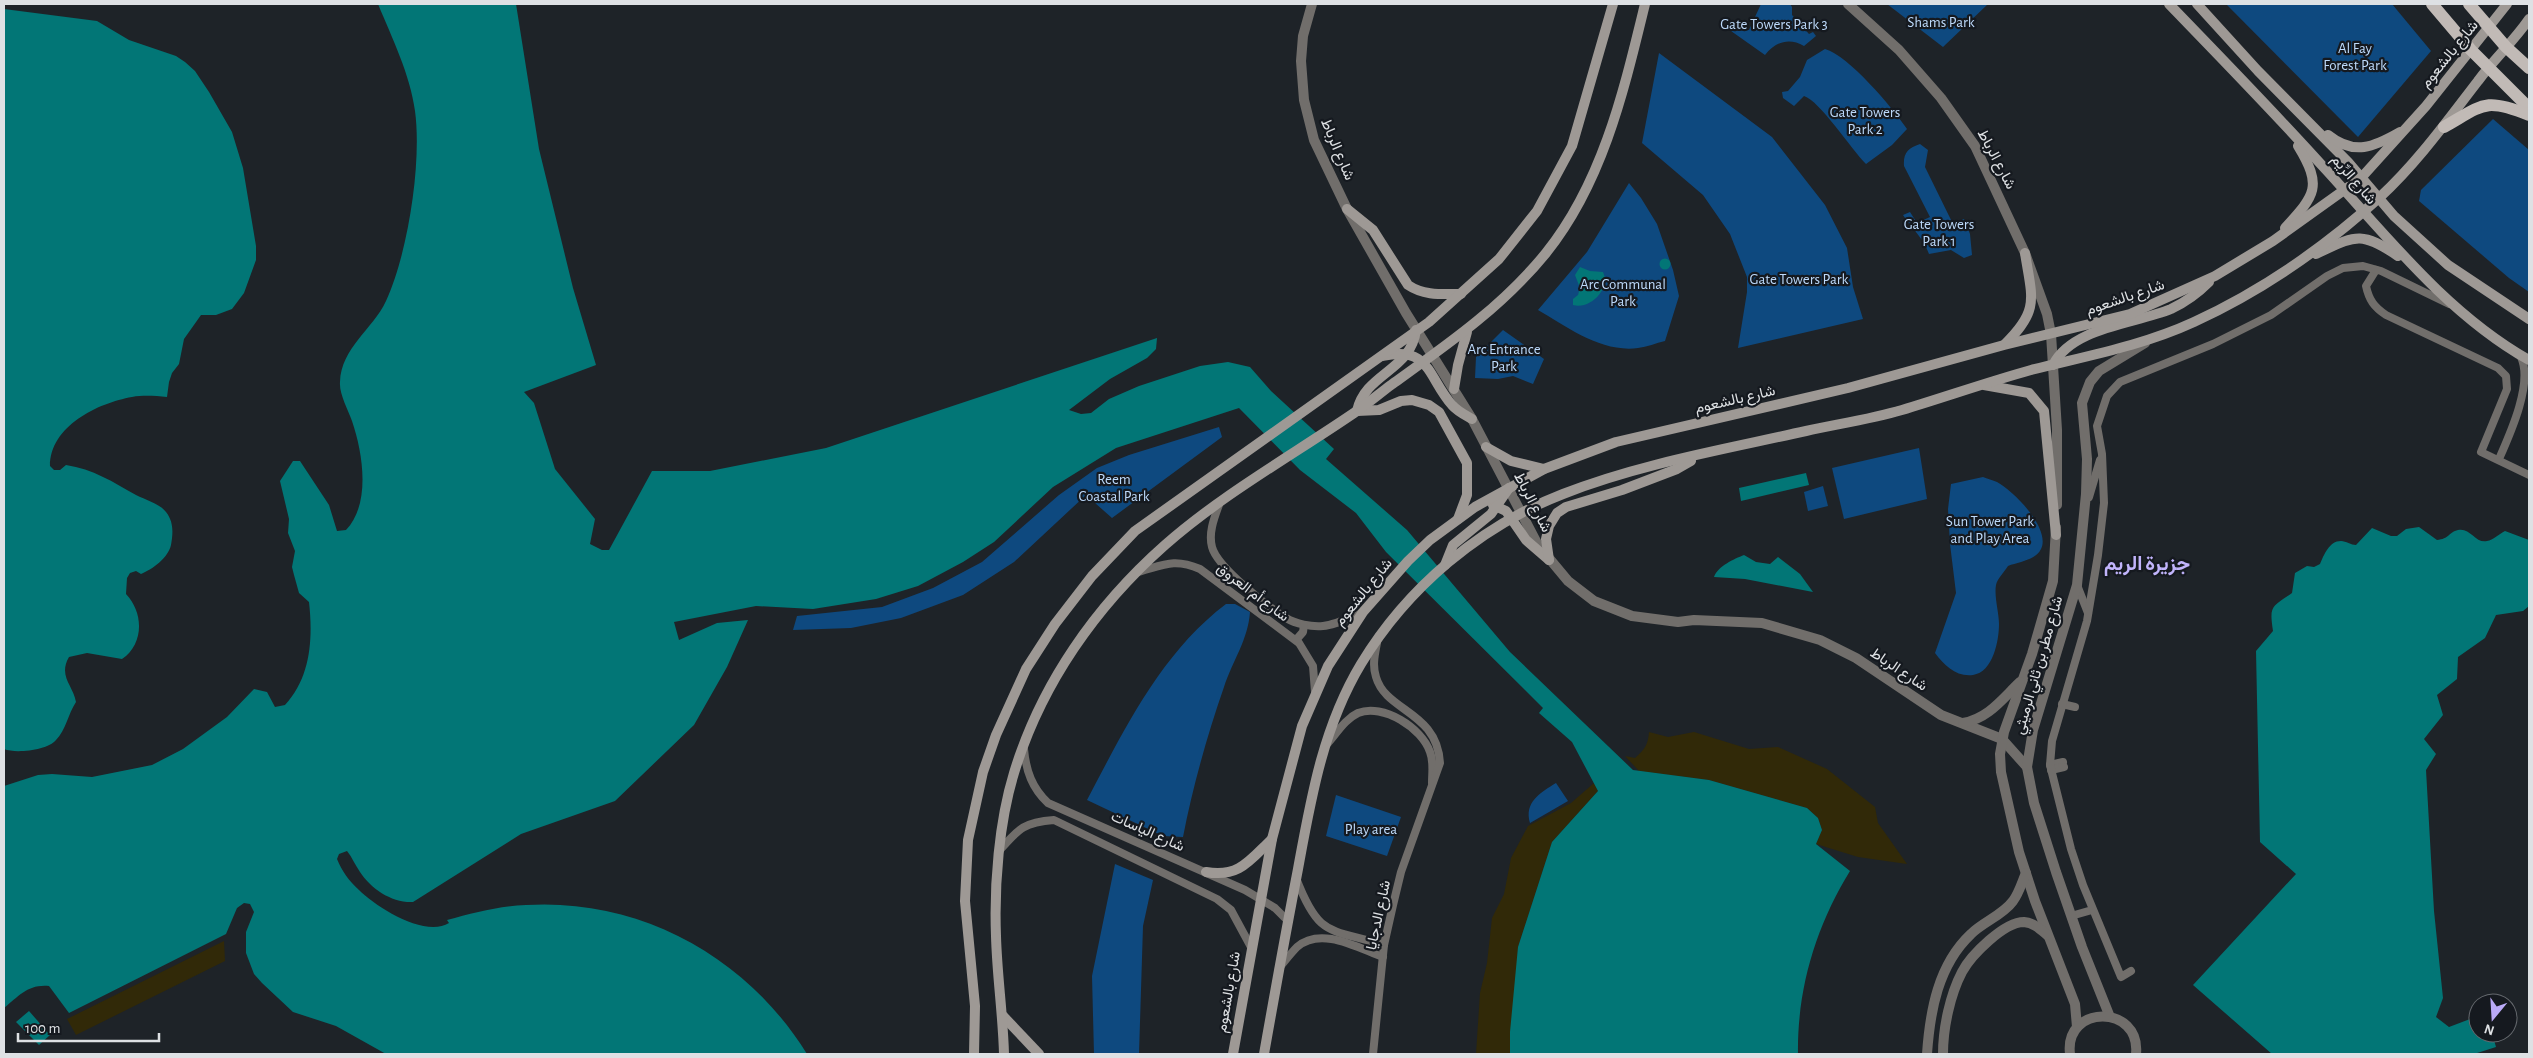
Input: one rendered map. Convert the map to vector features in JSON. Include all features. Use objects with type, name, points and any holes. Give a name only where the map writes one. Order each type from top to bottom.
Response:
[{"type":"main road","points":[[974,1054],[975,1006],[965,901],[966,864],[973,812],[996,735],[1026,669],[1055,624],[1092,576],[1135,531],[1416,330],[1461,294],[1499,259],[1537,211],[1572,146],[1613,4]]},
{"type":"main road","points":[[1004,1054],[995,912],[1000,850],[1009,793],[1024,747],[1052,681],[1104,607],[1166,545],[1220,502],[1358,411],[1466,332],[1495,307],[1547,252],[1588,186],[1601,155],[1625,86],[1645,4]]},
{"type":"main road","name":"شارع الرِّيم","points":[[2169,4],[2286,126],[2362,212],[2455,306],[2518,354],[2529,360]]},
{"type":"main road","name":"شارع الرِّيم","points":[[2197,4],[2258,72],[2300,112],[2391,213],[2448,265],[2529,319]]},
{"type":"main road","points":[[2432,4],[2471,50],[2529,108]]},
{"type":"main road","points":[[2469,4],[2506,47],[2529,68]]},
{"type":"main road","name":"شارع بالشعوم","points":[[1233,1054],[1272,839],[1302,726],[1315,692],[1328,666],[1363,612],[1414,556],[1458,519],[1475,507],[1544,469],[1616,442],[1848,388],[2004,345],[2130,314],[2215,276],[2273,241],[2361,178],[2407,128],[2507,4]]},
{"type":"main road","points":[[1264,1054],[1312,797],[1332,722],[1347,689],[1378,638],[1412,595],[1445,565],[1475,542],[1522,513],[1559,495],[1594,482],[1695,456],[1898,411],[1978,385],[2149,341],[2223,307],[2290,266],[2333,236],[2379,198],[2444,128],[2529,18]]},
{"type":"main road","points":[[2444,128],[2482,106],[2494,104],[2529,115]]},
{"type":"main road","points":[[2300,112],[2336,142],[2346,145],[2369,148],[2407,128]]},
{"type":"main road","points":[[2273,241],[2307,204],[2313,186],[2310,165],[2286,126]]},
{"type":"main road","points":[[1347,209],[1373,230],[1408,285],[1417,290],[1436,294],[1461,294]]},
{"type":"main road","points":[[2290,266],[2352,238],[2364,238],[2379,243],[2419,270]]},
{"type":"main road","points":[[2004,345],[2024,324],[2032,306],[2025,252]]},
{"type":"main road","points":[[2053,365],[2060,353],[2076,340],[2170,309],[2194,295],[2215,276]]},
{"type":"main road","points":[[1358,411],[1363,394],[1368,388],[1407,354],[1416,330]]},
{"type":"main road","points":[[1454,389],[1466,332]]},
{"type":"main road","points":[[1377,358],[1407,354],[1428,360],[1453,407],[1472,418]]},
{"type":"main road","points":[[1978,385],[2029,393],[2044,411],[2049,439],[2056,535]]},
{"type":"main road","points":[[1358,411],[1379,410],[1401,401],[1412,400],[1429,405],[1439,412],[1467,464],[1467,495],[1458,519]]},
{"type":"main road","points":[[1486,447],[1511,461],[1544,469]]},
{"type":"main road","points":[[1550,560],[1546,539],[1549,526],[1557,513],[1566,507],[1622,490],[1677,469],[1688,464],[1695,456]]},
{"type":"main road","points":[[1445,565],[1453,545],[1486,519],[1498,506],[1509,488]]},
{"type":"main road","points":[[1475,507],[1488,504],[1498,506],[1513,519],[1529,544],[1550,560]]},
{"type":"main road","points":[[1206,872],[1219,874],[1241,868],[1272,839]]},
{"type":"main road","points":[[1003,1016],[1039,1054]]},
{"type":"street","name":"شارع الرباط","points":[[1312,4],[1303,36],[1301,61],[1304,100],[1314,140],[1347,209],[1416,330],[1428,360],[1454,389],[1472,418],[1538,545],[1579,591],[1610,608],[1632,616],[1678,622],[1702,620],[1762,623],[1820,640],[1848,653],[1933,711],[1951,720],[2002,739]]},
{"type":"street","name":"شارع الرباط","points":[[1848,4],[1898,50],[1929,83],[1975,146],[2025,252],[2047,314],[2051,334],[2053,365]]},
{"type":"street","points":[[2129,968],[2121,977],[2092,910],[2071,849],[2051,768],[2052,741],[2088,613],[2098,555],[2104,503],[2102,454],[2098,432],[2099,418],[2107,396],[2115,385],[2213,344],[2271,315],[2336,271],[2354,266],[2376,270],[2455,306]]},
{"type":"street","points":[[2376,270],[2366,286],[2369,299],[2376,308],[2386,315],[2498,368],[2506,376],[2507,389],[2481,452],[2529,474]]},
{"type":"street","name":"شارع مطر بن ثاني الرميثي","points":[[2110,1017],[2071,916],[2034,803],[2027,767],[2033,730],[2077,585],[2084,516],[2087,459],[2082,403],[2087,389],[2099,371],[2149,341]]},
{"type":"street","points":[[2499,459],[2528,392],[2529,372],[2518,354]]},
{"type":"street","name":"شارع مطر بن ثاني الرميثي","points":[[2053,365],[2057,430],[2056,535],[2053,581],[2032,654],[2002,739],[2000,754],[2001,772],[2010,818],[2026,873],[2075,1004],[2077,1027]]},
{"type":"street","points":[[2084,516],[2102,454]]},
{"type":"street","name":"شارع أم العروق","points":[[1220,502],[1212,525],[1210,541],[1215,556],[1233,576],[1274,608],[1287,618],[1304,624],[1323,626],[1363,612]]},
{"type":"street","name":"شارع أم العروق","points":[[1138,572],[1171,563],[1183,562],[1200,570],[1296,640],[1313,666],[1315,692]]},
{"type":"street","points":[[2077,585],[2088,613]]},
{"type":"street","points":[[1296,640],[1303,632],[1304,624]]},
{"type":"street","name":"شارع الدجايا","points":[[1373,1054],[1384,945],[1402,872],[1440,763],[1436,742],[1423,724],[1384,691],[1377,681],[1374,668],[1378,638]]},
{"type":"street","points":[[1963,723],[1974,721],[1991,712],[2021,681]]},
{"type":"street","points":[[2062,704],[2075,707]]},
{"type":"street","name":"شارع الدجايا","points":[[1325,747],[1348,720],[1356,714],[1374,710],[1383,711],[1393,715],[1426,743],[1433,763],[1432,787]]},
{"type":"street","points":[[2002,739],[2027,767]]},
{"type":"street","name":"شارع الياسات","points":[[1024,747],[1029,775],[1036,790],[1048,803],[1206,872],[1260,898],[1275,908],[1288,921]]},
{"type":"street","points":[[2051,768],[2064,765]]},
{"type":"street","name":"شارع الياسات","points":[[1000,850],[1018,829],[1033,822],[1054,820],[1217,899],[1231,910],[1251,947]]},
{"type":"street","points":[[1927,1054],[1930,1022],[1940,982],[1948,964],[1971,933],[2013,901],[2026,873]]},
{"type":"street","points":[[1296,878],[1313,916],[1319,923],[1328,929],[1384,945]]},
{"type":"street","points":[[2071,916],[2092,910]]},
{"type":"street","points":[[1942,1054],[1945,1028],[1954,992],[1962,971],[1972,958],[1996,935],[2013,924],[2029,923],[2049,936]]},
{"type":"street","points":[[1279,968],[1297,947],[1315,938],[1337,941],[1383,957]]},
{"type":"street","points":[[2070,1054],[2071,1037],[2077,1027],[2092,1018],[2110,1017],[2125,1024],[2130,1030],[2135,1039],[2136,1054]]},
{"type":"green space","name":"Gate Towers Park 3","points":[[1761,4],[1790,4],[1792,15],[1809,34],[1813,32],[1816,36],[1804,46],[1788,41],[1783,42],[1773,47],[1765,55],[1731,31],[1749,30]]},
{"type":"green space","name":"Shams Park","points":[[1887,4],[1988,4],[1943,47]]},
{"type":"green space","name":"Al Fay Forest Park","points":[[2226,4],[2392,4],[2431,51],[2358,137]]},
{"type":"green space","name":"Gate Towers Park 2","points":[[1825,49],[1846,61],[1858,72],[1881,96],[1907,129],[1892,145],[1866,164],[1827,116],[1811,100],[1804,96],[1794,106],[1783,98],[1782,92],[1788,91],[1800,77],[1807,60]]},
{"type":"green space","name":"Gate Towers Park","points":[[1659,53],[1772,137],[1825,205],[1847,248],[1853,287],[1863,319],[1738,348],[1747,292],[1747,277],[1730,234],[1703,195],[1642,143]]},
{"type":"green space","points":[[2493,119],[2529,150],[2529,292],[2509,278],[2419,201],[2421,190]]},
{"type":"green space","name":"Gate Towers Park 1","points":[[1920,144],[1928,150],[1925,167],[1953,224],[1964,219],[1970,234],[1972,255],[1964,258],[1951,250],[1929,254],[1921,238],[1903,215],[1910,212],[1917,223],[1930,217],[1904,166],[1905,154],[1912,147]]},
{"type":"green space","name":"Arc Communal Park","points":[[1629,183],[1657,224],[1673,270],[1679,296],[1665,341],[1641,347],[1625,348],[1611,347],[1598,343],[1573,331],[1538,310],[1587,252]]},
{"type":"green space","name":"Arc Entrance Park","points":[[1503,330],[1544,359],[1533,384],[1513,376],[1498,379],[1475,378],[1476,357]]},
{"type":"green space","name":"Reem Coastal Park","points":[[1219,427],[1222,437],[1112,518],[1086,495],[1014,562],[963,595],[901,618],[851,628],[793,630],[797,616],[882,607],[933,588],[982,562],[1059,495],[1097,468],[1129,455]]},
{"type":"green space","points":[[1919,448],[1927,499],[1844,519],[1832,468]]},
{"type":"green space","name":"Sun Tower Park and Play Area","points":[[1983,477],[1997,482],[2021,502],[2036,521],[2043,541],[2039,553],[2027,560],[2008,566],[1998,580],[1996,594],[1999,631],[1994,655],[1986,668],[1980,673],[1967,675],[1951,670],[1935,653],[1956,593],[1948,509],[1951,484]]},
{"type":"green space","points":[[1823,486],[1828,506],[1808,511],[1804,492]]},
{"type":"green space","points":[[1226,604],[1235,604],[1250,612],[1249,622],[1212,724],[1196,780],[1183,837],[1163,836],[1087,800],[1130,720],[1163,669],[1182,645]]},
{"type":"green space","points":[[1556,783],[1568,801],[1530,823],[1529,809],[1531,804],[1539,795]]},
{"type":"green space","name":"Play area","points":[[1336,795],[1401,817],[1387,856],[1326,836]]},
{"type":"green space","points":[[1115,864],[1153,880],[1143,926],[1139,1054],[1094,1054],[1092,976]]},
{"type":"sand","points":[[1649,732],[1668,737],[1694,732],[1749,749],[1778,747],[1827,769],[1875,807],[1878,823],[1907,864],[1858,857],[1816,844],[1822,830],[1818,818],[1807,808],[1709,780],[1639,771],[1625,756],[1635,758],[1644,749]]},
{"type":"sand","points":[[1594,783],[1598,791],[1552,842],[1518,947],[1513,1054],[1476,1054],[1480,993],[1487,963],[1492,918],[1504,894],[1511,858],[1528,826],[1571,803]]},
{"type":"sand","points":[[224,941],[225,961],[76,1035],[67,1019]]},
{"type":"shaded area","points":[[378,4],[516,4],[539,149],[573,288],[596,365],[524,392],[534,403],[555,469],[595,519],[590,544],[602,550],[609,550],[652,471],[710,471],[826,448],[1157,338],[1156,349],[1147,358],[1110,379],[1069,410],[1081,414],[1091,413],[1109,399],[1139,386],[1200,366],[1228,362],[1250,367],[1271,391],[1334,449],[1326,459],[1407,530],[1510,652],[1633,770],[1709,780],[1807,808],[1818,818],[1822,830],[1816,844],[1850,871],[1827,914],[1811,959],[1801,1006],[1798,1054],[1510,1054],[1510,1032],[1518,947],[1552,842],[1598,791],[1572,742],[1539,713],[1543,708],[1386,552],[1356,513],[1300,470],[1239,408],[1116,448],[1053,487],[994,542],[963,562],[918,586],[876,599],[813,609],[756,606],[674,622],[679,640],[717,623],[748,620],[727,667],[694,725],[615,801],[521,834],[413,902],[397,900],[383,894],[370,884],[347,851],[339,854],[337,859],[344,872],[352,883],[367,897],[401,918],[427,927],[439,927],[449,923],[447,920],[486,910],[526,905],[569,905],[610,912],[650,923],[687,940],[722,962],[754,989],[782,1019],[807,1054],[386,1054],[336,1026],[293,1012],[262,983],[254,974],[246,953],[246,932],[254,912],[250,904],[244,903],[237,908],[226,934],[69,1013],[49,986],[29,989],[4,1008],[4,786],[38,775],[52,774],[92,777],[152,765],[183,749],[227,717],[254,689],[267,692],[275,707],[285,705],[294,694],[305,670],[311,629],[309,602],[299,593],[292,567],[295,551],[288,533],[289,519],[280,481],[293,461],[300,461],[329,505],[337,531],[346,530],[354,519],[362,493],[362,463],[356,434],[341,391],[342,370],[352,349],[386,301],[394,281],[407,234],[415,181],[417,132],[413,97],[400,56]]},
{"type":"shaded area","points":[[4,9],[97,21],[129,40],[176,56],[195,71],[232,132],[243,168],[256,246],[256,260],[244,293],[232,309],[216,315],[201,315],[184,339],[179,364],[172,373],[169,382],[167,397],[132,397],[91,411],[67,428],[58,439],[52,452],[50,466],[54,470],[60,470],[66,465],[85,470],[160,507],[166,512],[170,520],[172,537],[167,554],[159,562],[141,574],[136,571],[130,573],[127,578],[126,594],[136,610],[139,628],[138,637],[129,653],[122,659],[87,653],[69,657],[65,670],[76,702],[65,727],[52,743],[39,749],[24,751],[4,749]]},
{"type":"shaded area","points":[[1665,258],[1671,264],[1665,270],[1659,264]]},
{"type":"shaded area","points":[[1580,267],[1590,271],[1603,272],[1605,279],[1602,291],[1597,297],[1579,306],[1573,305],[1573,299],[1578,295],[1580,288],[1575,275]]},
{"type":"shaded area","points":[[1806,473],[1809,485],[1741,501],[1739,488]]},
{"type":"shaded area","points":[[2419,527],[2437,540],[2455,531],[2462,530],[2483,541],[2492,539],[2505,531],[2529,540],[2529,606],[2523,611],[2496,615],[2485,638],[2458,657],[2457,679],[2437,695],[2443,715],[2424,739],[2436,754],[2426,770],[2434,911],[2443,998],[2436,1017],[2449,1027],[2468,1020],[2468,1043],[2495,1043],[2496,1047],[2474,1054],[2272,1054],[2193,985],[2296,874],[2260,842],[2256,651],[2273,631],[2271,616],[2276,604],[2292,593],[2295,573],[2307,566],[2314,567],[2320,564],[2333,543],[2341,541],[2356,545],[2372,528],[2391,536],[2397,536],[2406,529]]},
{"type":"shaded area","points":[[1744,555],[1756,562],[1770,564],[1778,557],[1800,574],[1813,592],[1745,579],[1714,577],[1723,566]]},
{"type":"shaded area","points":[[29,1011],[50,1035],[39,1045],[16,1022]]},
{"type":"district","name":"جزيرة الريم","points":[[2147,563]]}]
